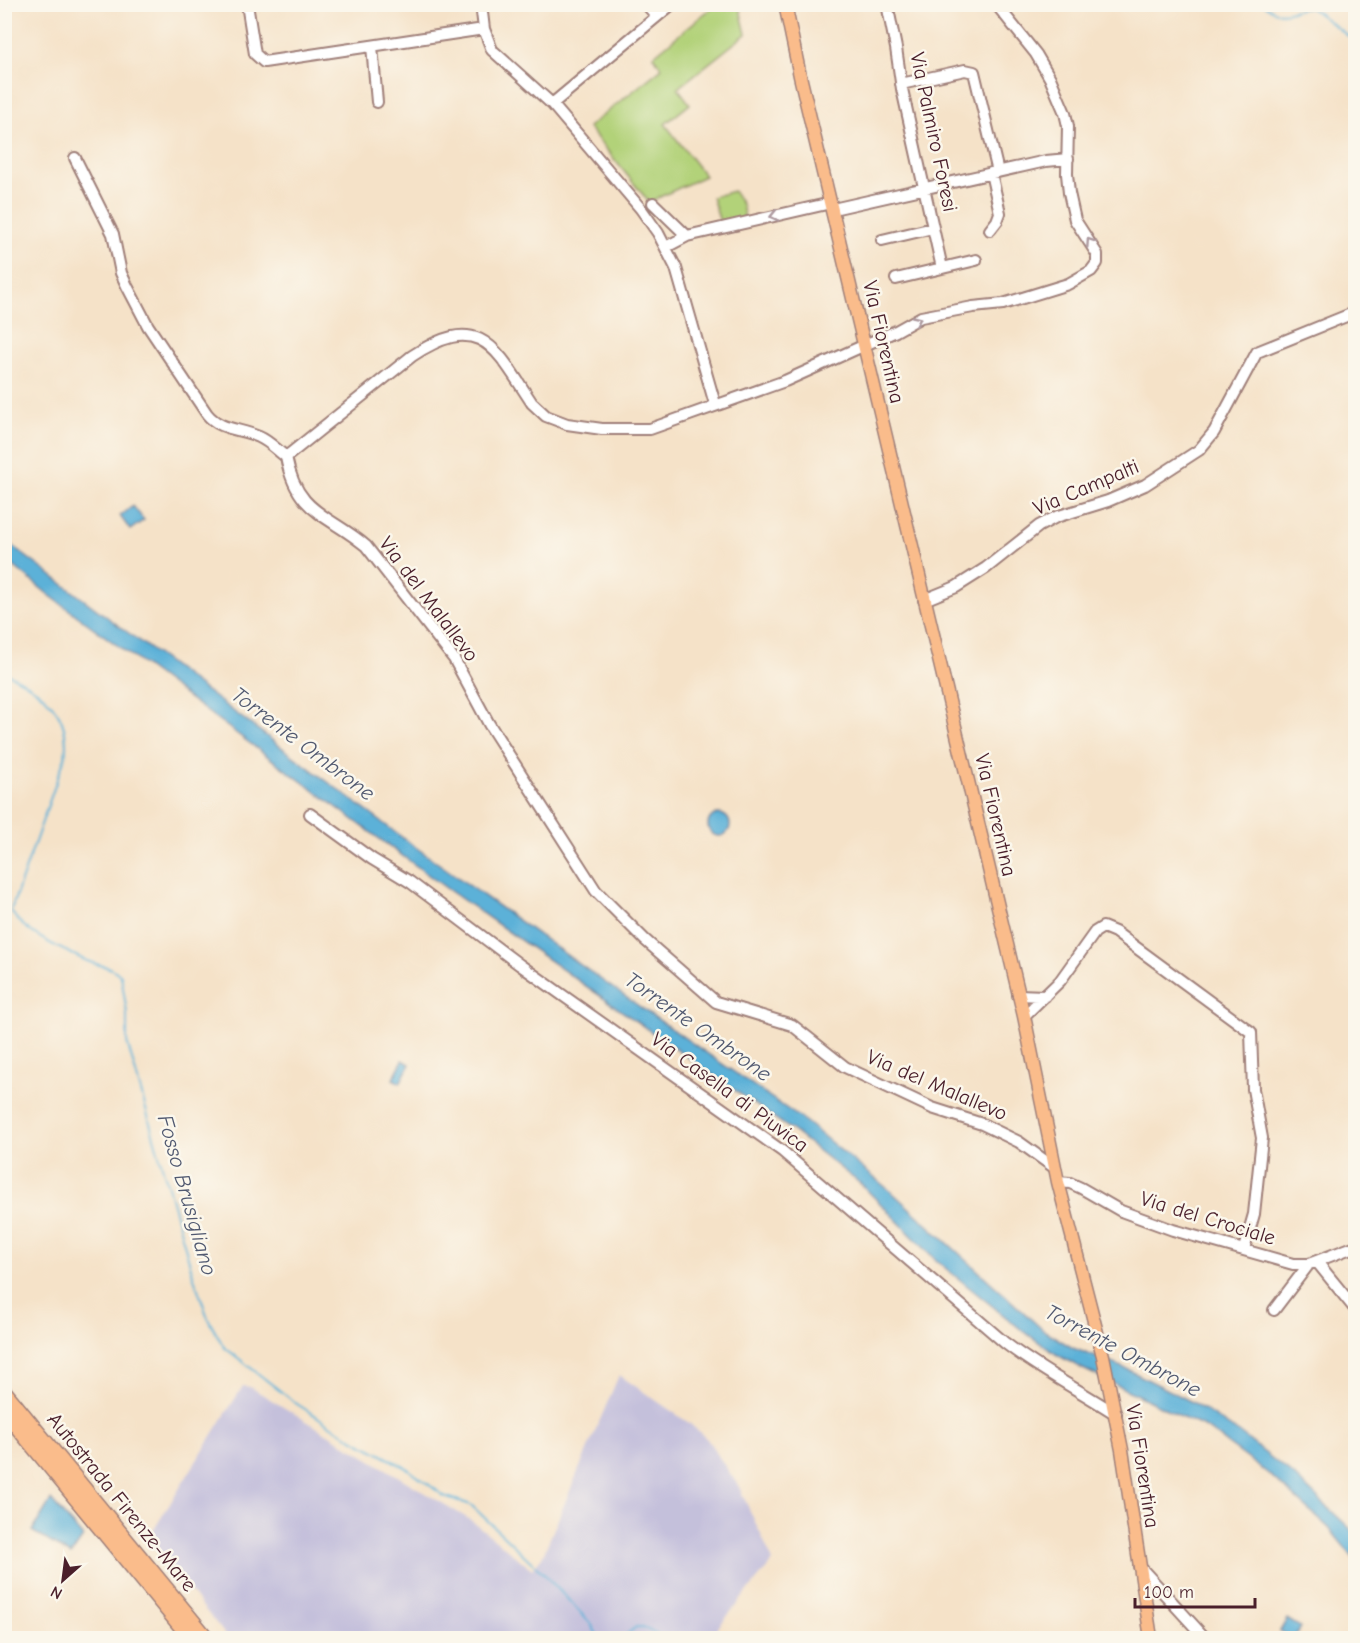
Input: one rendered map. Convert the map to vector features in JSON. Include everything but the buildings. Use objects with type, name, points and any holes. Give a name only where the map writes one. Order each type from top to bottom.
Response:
[{"type":"highway","name":"Autostrada Firenze-Mare","points":[[4,1392],[206,1638]]},
{"type":"highway","name":"Autostrada Firenze-Mare","points":[[4,1410],[191,1638]]},
{"type":"main road","name":"Via Fiorentina","points":[[785,4],[800,76],[1018,994],[1058,1182],[1100,1342],[1115,1411],[1151,1638]]},
{"type":"street","points":[[246,4],[255,54],[264,62],[484,29]]},
{"type":"street","points":[[481,4],[489,46],[496,55],[552,104],[641,209],[666,247],[682,287],[715,404]]},
{"type":"street","points":[[646,4],[657,16]]},
{"type":"street","points":[[552,104],[672,4]]},
{"type":"street","name":"Via Palmiro Foresi","points":[[887,4],[901,84],[942,268]]},
{"type":"street","points":[[75,158],[113,234],[122,273],[148,326],[207,414],[213,422],[223,427],[260,437],[286,457],[412,356],[449,336],[473,336],[487,342],[501,357],[539,411],[567,424],[602,429],[650,429],[785,381],[896,331],[921,317],[1002,304],[1068,284],[1091,271],[1097,263],[1097,254],[1075,220],[1067,182],[1068,126],[1060,99],[1036,54],[996,4]]},
{"type":"street","points":[[372,46],[377,102]]},
{"type":"street","points":[[901,84],[961,71],[971,70],[976,74],[1000,213],[990,230]]},
{"type":"street","points":[[666,247],[687,236],[925,189],[1054,159],[1068,159]]},
{"type":"street","points":[[653,203],[687,236]]},
{"type":"street","points":[[882,240],[933,228]]},
{"type":"street","points":[[896,279],[976,260]]},
{"type":"street","name":"Via Campalti","points":[[924,600],[956,587],[986,568],[1039,526],[1056,517],[1108,501],[1145,485],[1199,450],[1214,432],[1257,352],[1356,312]]},
{"type":"street","name":"Via del Malallevo","points":[[286,457],[290,475],[301,497],[313,510],[366,546],[454,659],[489,724],[596,891],[645,940],[716,1002],[792,1025],[845,1067],[932,1108],[982,1124],[1019,1142],[1055,1168]]},
{"type":"street","name":"Via Casella di Piuvica","points":[[310,814],[372,859],[410,882],[520,966],[782,1150],[1005,1343],[1039,1368],[1115,1411]]},
{"type":"street","points":[[1023,1016],[1067,973],[1097,930],[1103,927],[1115,932],[1251,1032],[1253,1089],[1262,1138],[1254,1214],[1244,1249]]},
{"type":"street","points":[[1018,994],[1045,996]]},
{"type":"street","name":"Via del Crociale","points":[[1058,1182],[1070,1183],[1121,1211],[1162,1227],[1289,1263],[1313,1263],[1356,1246]]},
{"type":"street","points":[[1274,1310],[1313,1263],[1356,1310]]},
{"type":"street","points":[[1139,1566],[1205,1638]]},
{"type":"shaded area","points":[[619,1375],[689,1423],[707,1439],[739,1487],[773,1561],[709,1638],[228,1638],[148,1539],[243,1386],[250,1387],[472,1521],[532,1569],[542,1557]]},
{"type":"green space","points":[[715,5],[739,5],[746,34],[678,88],[690,104],[665,124],[705,176],[649,202],[588,127],[662,68],[653,56]]},
{"type":"green space","points":[[733,191],[742,204],[745,219],[721,225],[712,197]]},
{"type":"water","points":[[133,506],[144,520],[130,530],[120,516]]},
{"type":"water","points":[[4,540],[407,841],[806,1122],[894,1194],[1043,1330],[1073,1348],[1129,1370],[1194,1403],[1242,1435],[1293,1475],[1355,1533],[1355,1560],[1329,1528],[1270,1475],[1206,1428],[1081,1368],[1023,1331],[938,1262],[862,1185],[793,1131],[446,888],[49,595],[5,559]]},
{"type":"water","points":[[719,814],[727,817],[730,825],[727,833],[719,836],[711,833],[708,825],[711,817]]},
{"type":"water","points":[[403,1060],[410,1064],[400,1083],[393,1079]]},
{"type":"water","points":[[51,1500],[83,1537],[71,1555],[32,1531]]},
{"type":"water","points":[[1287,1619],[1300,1627],[1294,1638],[1280,1631]]},
{"type":"waterway","points":[[1263,4],[1282,13],[1311,8],[1356,42]]},
{"type":"waterway","name":"Fosso Brusigliano","points":[[4,671],[36,690],[52,705],[62,723],[66,745],[65,757],[11,910],[23,926],[44,940],[87,961],[109,968],[121,976],[127,1013],[127,1042],[193,1275],[209,1321],[224,1347],[297,1404],[349,1437],[408,1469],[444,1496],[471,1505],[542,1572],[591,1624],[599,1638]]},
{"type":"waterway","name":"Fosso Brusigliano","points":[[622,1638],[636,1627],[643,1627],[665,1638]]},
{"type":"water label","name":"Torrente Ombrone","points":[[303,744]]},
{"type":"water label","name":"Torrente Ombrone","points":[[698,1027]]},
{"type":"water label","name":"Torrente Ombrone","points":[[1123,1351]]}]
